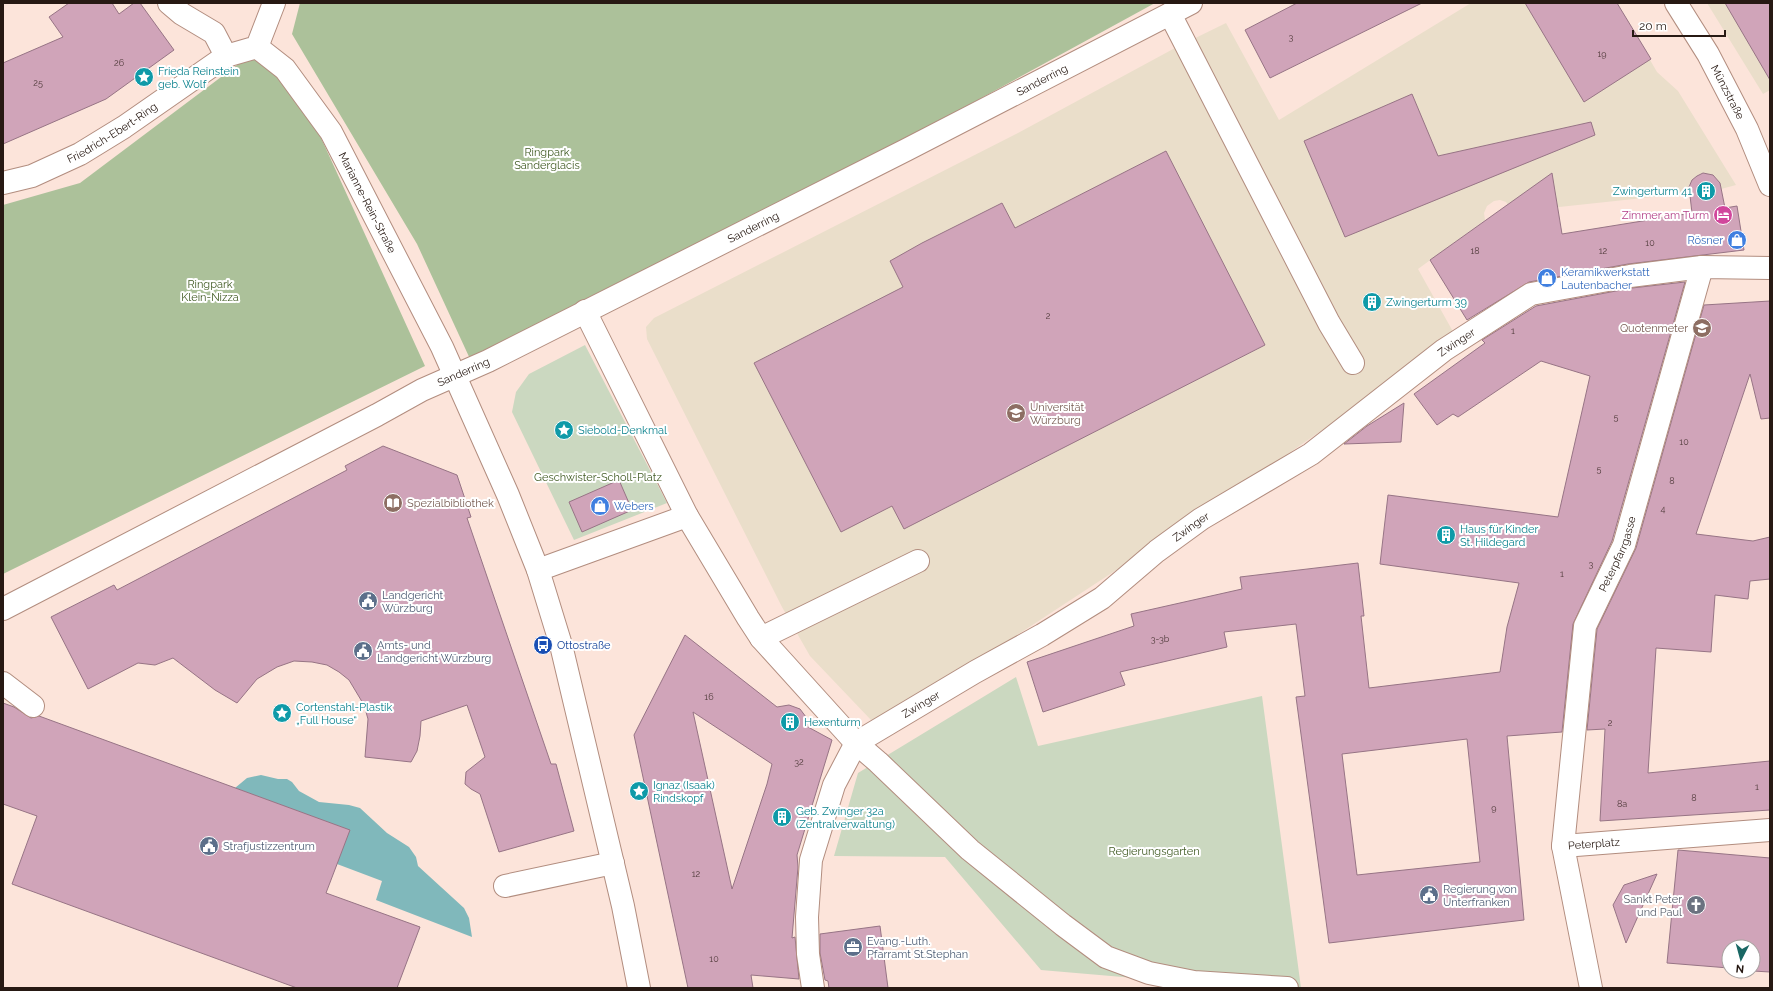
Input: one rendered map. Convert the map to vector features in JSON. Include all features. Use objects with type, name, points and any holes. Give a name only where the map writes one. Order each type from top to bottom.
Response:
[{"type":"street","points":[[169,3],[182,14],[214,33],[226,56]]},
{"type":"street","points":[[257,47],[274,3]]},
{"type":"street","name":"Sanderring","points":[[3,609],[377,415],[422,390],[488,361],[906,150],[1190,3]]},
{"type":"street","name":"Münzstraße","points":[[1676,3],[1708,54],[1747,129],[1770,185]]},
{"type":"street","points":[[1170,14],[1329,323],[1352,363]]},
{"type":"street","name":"Friedrich-Ebert-Ring","points":[[3,183],[32,176],[80,154],[124,127],[226,56],[257,47]]},
{"type":"street","name":"Marianne-Rein-Straße","points":[[257,47],[285,70],[331,132],[442,347],[455,376]]},
{"type":"street","name":"Zwinger","points":[[856,743],[975,672],[1042,635],[1102,598],[1157,551],[1195,524],[1311,454],[1444,350],[1531,294],[1630,276],[1702,267],[1770,268]]},
{"type":"street","name":"Peterpfarrgasse","points":[[1563,846],[1585,626],[1624,545],[1702,267]]},
{"type":"street","points":[[585,311],[687,516],[761,638],[856,743],[878,762],[970,850],[1063,925],[1106,957],[1149,973],[1194,982],[1287,988]]},
{"type":"street","points":[[455,376],[508,495],[538,570],[561,644],[613,862],[639,988]]},
{"type":"street","points":[[538,570],[687,516]]},
{"type":"street","points":[[761,638],[918,562]]},
{"type":"street","points":[[3,683],[33,706]]},
{"type":"street","points":[[812,988],[808,954],[807,917],[811,860],[834,785],[856,743]]},
{"type":"street","name":"Peterplatz","points":[[1591,988],[1563,846],[1770,830]]},
{"type":"street","points":[[505,886],[613,862]]},
{"type":"shaded area","name":"Universität Würzburg","points":[[1471,3],[1617,3],[1657,72],[1678,91],[1736,185],[1721,189],[1720,183],[1713,175],[1703,173],[1692,180],[1689,187],[1690,193],[1513,212],[1506,202],[1500,200],[1494,201],[1487,206],[1484,213],[1485,220],[1418,269],[1456,337],[1191,521],[906,708],[871,720],[810,656],[782,607],[647,339],[646,327],[654,318],[1018,133],[1175,48],[1226,23],[1279,120]]},
{"type":"shaded area","points":[[1707,3],[1770,3],[1770,90],[1763,94]]},
{"type":"green space","name":"Ringpark Sanderglacis","points":[[300,3],[1155,3],[477,374],[417,244],[292,34]]},
{"type":"green space","name":"Ringpark Klein-Nizza","points":[[261,47],[286,61],[425,366],[3,574],[3,205],[80,183]]},
{"type":"green space","name":"Geschwister-Scholl-Platz","points":[[585,345],[667,503],[574,540],[512,412],[516,392],[529,374]]},
{"type":"green space","name":"Regierungsgarten","points":[[1016,677],[1038,746],[1262,696],[1301,988],[1251,988],[1041,970],[945,857],[834,856],[858,773]]},
{"type":"water","points":[[261,775],[278,779],[287,779],[292,782],[299,791],[319,802],[349,805],[360,808],[387,833],[409,847],[416,857],[418,866],[464,908],[469,918],[472,937],[376,900],[382,881],[337,864],[349,830],[235,788],[247,778]]},
{"type":"building","points":[[69,3],[112,3],[119,14],[134,3],[140,3],[174,50],[106,99],[3,144],[3,63],[63,37],[49,17]]},
{"type":"building","points":[[1297,3],[1422,3],[1270,78],[1245,30]]},
{"type":"building","points":[[1525,3],[1617,3],[1651,59],[1584,102]]},
{"type":"building","points":[[1725,3],[1770,3],[1770,80]]},
{"type":"building","points":[[1412,94],[1438,156],[1591,122],[1595,135],[1345,237],[1304,141]]},
{"type":"building","points":[[1166,151],[1265,345],[904,529],[892,506],[841,532],[754,363],[903,287],[890,261],[922,243],[1002,203],[1015,228]]},
{"type":"building","points":[[1552,173],[1562,234],[1692,213],[1689,187],[1692,180],[1703,173],[1713,175],[1720,183],[1725,208],[1737,206],[1744,250],[1628,264],[1529,282],[1467,320],[1430,260]]},
{"type":"building","points":[[1685,282],[1612,541],[1573,624],[1562,732],[1507,736],[1524,920],[1329,943],[1296,697],[1305,696],[1296,624],[1224,632],[1227,647],[1120,672],[1125,685],[1043,712],[1027,662],[1134,626],[1131,614],[1242,589],[1240,577],[1358,563],[1364,616],[1361,616],[1369,688],[1500,672],[1507,627],[1519,583],[1380,564],[1388,495],[1558,517],[1590,376],[1541,361],[1458,417],[1453,414],[1437,425],[1414,394],[1485,343],[1482,340],[1536,306],[1632,288]],"holes":[[[1467,739],[1480,862],[1357,875],[1342,754]]]},
{"type":"building","points":[[1770,301],[1770,418],[1761,419],[1750,374],[1696,534],[1753,541],[1770,537],[1770,579],[1750,581],[1748,599],[1715,595],[1711,652],[1656,648],[1648,773],[1770,761],[1770,810],[1600,821],[1605,729],[1587,730],[1597,629],[1636,548],[1704,305]]},
{"type":"building","points":[[1404,403],[1401,442],[1344,444],[1367,426]]},
{"type":"building","name":"Amts- und Landgericht Würzburg","points":[[383,446],[457,475],[471,517],[467,518],[551,764],[556,764],[574,831],[499,852],[480,794],[465,784],[466,772],[485,757],[467,705],[421,721],[417,751],[411,762],[365,757],[368,719],[364,705],[349,680],[327,665],[294,661],[277,667],[257,679],[237,703],[215,690],[173,658],[155,665],[138,663],[88,689],[51,617],[114,585],[117,590],[347,470],[345,466]]},
{"type":"building","name":"Webers","points":[[619,480],[632,510],[582,532],[569,502]]},
{"type":"building","points":[[685,635],[777,707],[789,705],[800,709],[806,717],[808,727],[832,740],[797,855],[798,867],[792,938],[795,937],[799,979],[751,975],[753,988],[688,988],[634,735]],"holes":[[[693,712],[772,764],[767,784],[732,889]]]},
{"type":"building","name":"Strafjustizzentrum","points":[[3,703],[14,707],[31,718],[39,716],[350,830],[326,893],[420,927],[397,988],[297,988],[12,884],[37,816],[3,804]]},
{"type":"building","name":"Sankt Peter und Paul","points":[[1678,850],[1770,858],[1770,972],[1761,971],[1761,939],[1721,939],[1721,967],[1667,963]]},
{"type":"building","points":[[1657,874],[1626,943],[1613,905],[1624,885]]},
{"type":"building","name":"Evang.-Luth. Pfarramt St.Stephan","points":[[880,926],[888,988],[829,988],[828,981],[825,980],[820,953],[820,934]]},
{"type":"place","name":"Frieda Reinstein geb. Wolf","points":[[144,77]]},
{"type":"place","name":"Zwingerturm 41","points":[[1706,191]]},
{"type":"place","name":"Zimmer am Turm","points":[[1723,215]]},
{"type":"place","name":"Rösner","points":[[1737,240]]},
{"type":"place","name":"Keramikwerkstatt Lautenbacher","points":[[1547,278]]},
{"type":"place","name":"Zwingerturm 39","points":[[1372,302]]},
{"type":"place","name":"Quotenmeter","points":[[1702,328]]},
{"type":"place","name":"Universität Würzburg","points":[[1016,413]]},
{"type":"place","name":"Siebold-Denkmal","points":[[564,430]]},
{"type":"place","name":"Spezialbibliothek","points":[[393,503]]},
{"type":"place","name":"Webers","points":[[600,506]]},
{"type":"place","name":"Haus für Kinder St. Hildegard","points":[[1446,535]]},
{"type":"place","name":"Landgericht Würzburg","points":[[368,601]]},
{"type":"place","name":"Ottostraße","points":[[543,645]]},
{"type":"place","name":"Amts- und Landgericht Würzburg","points":[[363,651]]},
{"type":"place","name":"Cortenstahl-Plastik „Full House“","points":[[282,713]]},
{"type":"place","name":"Hexenturm","points":[[790,722]]},
{"type":"place","name":"Ignaz (Isaak) Rindskopf","points":[[639,791]]},
{"type":"place","name":"Geb. Zwinger 32a (Zentralverwaltung)","points":[[782,817]]},
{"type":"place","name":"Strafjustizzentrum","points":[[209,846]]},
{"type":"place","name":"Regierung von Unterfranken","points":[[1429,895]]},
{"type":"place","name":"Sankt Peter und Paul","points":[[1696,905]]},
{"type":"place","name":"Evang.-Luth. Pfarramt St.Stephan","points":[[853,947]]}]
